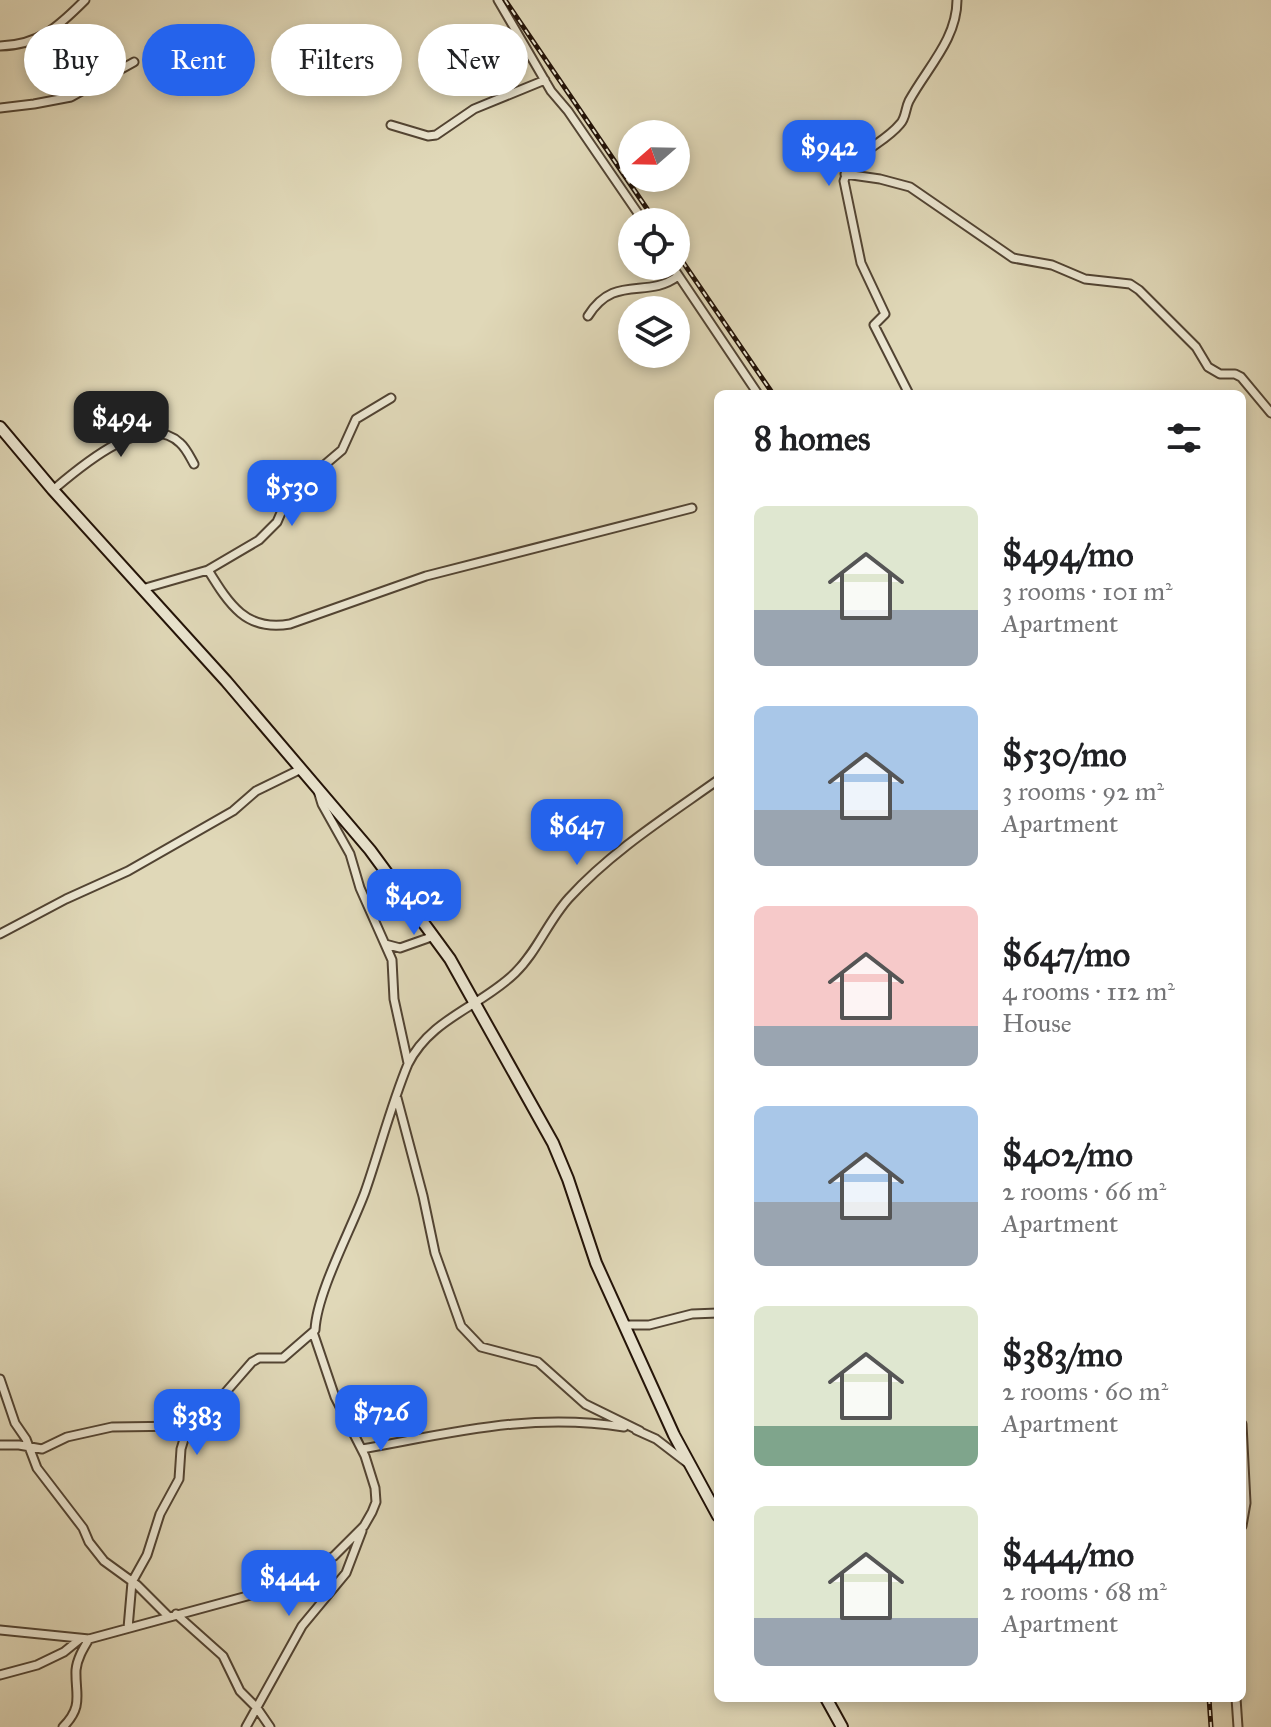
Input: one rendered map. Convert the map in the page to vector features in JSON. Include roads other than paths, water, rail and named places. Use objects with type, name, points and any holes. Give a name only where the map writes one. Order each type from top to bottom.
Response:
[{"type":"street","points":[[0,46],[24,45],[42,37],[85,0]]},
{"type":"street","points":[[498,0],[545,80],[634,208]]},
{"type":"street","points":[[907,390],[874,325],[885,314],[859,256],[858,238],[845,189],[845,174],[856,158],[881,142],[902,122],[916,88],[947,42],[955,19],[957,0]]},
{"type":"street","points":[[0,108],[71,97],[134,62]]},
{"type":"street","points":[[391,125],[428,136],[436,135],[474,109],[545,80]]},
{"type":"street","points":[[845,174],[910,187],[1013,258],[1052,265],[1085,279],[1130,284],[1196,347],[1208,367],[1220,374],[1241,377],[1271,413]]},
{"type":"street","points":[[588,316],[602,298],[629,288],[663,285],[671,280]]},
{"type":"street","points":[[681,280],[755,390]]},
{"type":"street","points":[[142,589],[208,570],[271,530],[293,485],[342,450],[356,419],[391,398]]},
{"type":"street","points":[[0,427],[226,681],[390,875],[434,936],[475,1000],[553,1143],[596,1263],[690,1466],[714,1509]]},
{"type":"street","points":[[53,490],[103,450],[153,434],[175,439],[194,464]]},
{"type":"street","points":[[208,570],[223,595],[240,611],[260,625],[274,627],[426,576],[692,508]]},
{"type":"street","points":[[2,933],[128,871],[233,811],[256,791],[299,770]]},
{"type":"street","points":[[128,1628],[132,1582],[147,1555],[160,1514],[179,1479],[181,1449],[188,1426],[205,1405],[225,1393],[252,1362],[259,1358],[283,1358],[315,1330],[324,1293],[362,1200],[408,1064],[428,1035],[516,972],[557,912],[608,859],[714,783]]},
{"type":"street","points":[[318,791],[350,854],[360,888],[393,967],[394,999],[408,1064]]},
{"type":"street","points":[[385,944],[400,948],[434,936]]},
{"type":"street","points":[[397,1096],[435,1253],[461,1326],[481,1347],[538,1362],[585,1404],[676,1452],[690,1466]]},
{"type":"street","points":[[624,1325],[649,1325],[692,1314],[714,1313]]},
{"type":"street","points":[[246,1727],[302,1626],[346,1573],[376,1502],[375,1488],[362,1449],[335,1397],[313,1332]]},
{"type":"street","points":[[0,1379],[15,1423],[37,1468],[83,1528],[99,1555],[223,1656],[240,1691],[270,1727]]},
{"type":"street","points":[[362,1449],[528,1421],[601,1424],[640,1431]]},
{"type":"street","points":[[0,1445],[42,1449],[67,1437],[126,1425],[188,1426]]},
{"type":"street","points":[[0,1675],[37,1665],[84,1639],[262,1592],[299,1578],[334,1556],[364,1526]]},
{"type":"street","points":[[0,1630],[84,1639]]},
{"type":"street","points":[[63,1727],[76,1705],[79,1692],[77,1665],[84,1639]]},
{"type":"street","points":[[828,1702],[842,1727]]},
{"type":"street","points":[[1236,1702],[1238,1727]]},
{"type":"railway","points":[[505,0],[646,208]]},
{"type":"railway","points":[[690,272],[770,390]]},
{"type":"railway","points":[[1209,1702],[1211,1727]]}]
